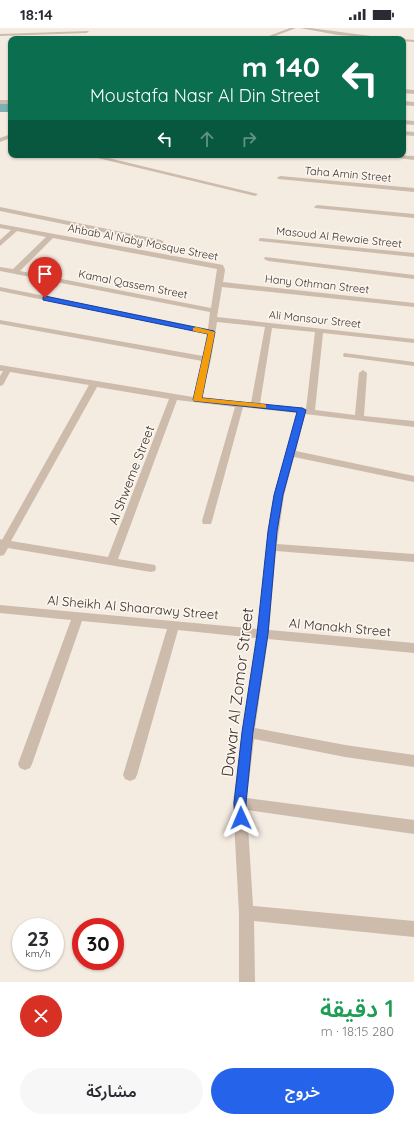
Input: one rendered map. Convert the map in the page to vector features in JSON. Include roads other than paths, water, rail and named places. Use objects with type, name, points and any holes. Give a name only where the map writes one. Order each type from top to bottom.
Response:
[{"type":"street","points":[[271,36],[294,28]]},
{"type":"street","points":[[302,28],[360,36]]},
{"type":"street","points":[[0,35],[88,30]]},
{"type":"street","points":[[101,158],[255,194]]},
{"type":"street","name":"Taha Amin Street","points":[[280,178],[414,190]]},
{"type":"street","points":[[317,207],[414,216]]},
{"type":"street","points":[[0,208],[161,242]]},
{"type":"street","name":"Ahbab Al Naby Mosque Street","points":[[0,226],[220,267],[221,270],[215,315],[207,359],[197,400]]},
{"type":"street","points":[[0,244],[16,229]]},
{"type":"street","points":[[14,272],[51,236]]},
{"type":"street","name":"Masoud Al Rewaie Street","points":[[261,240],[414,255]]},
{"type":"street","points":[[268,259],[414,277]]},
{"type":"street","name":"Kamal Qassem Street","points":[[0,270],[215,315]]},
{"type":"street","name":"Hany Othman Street","points":[[218,284],[414,305]]},
{"type":"street","points":[[0,289],[212,332]]},
{"type":"street","name":"Ali Mansour Street","points":[[215,315],[269,325],[414,341]]},
{"type":"street","points":[[0,322],[207,359]]},
{"type":"street","points":[[255,406],[269,325]]},
{"type":"street","name":"Dawar Al Zomor Street","points":[[247,982],[246,913],[240,803],[248,732],[263,634],[270,547],[279,495],[291,453],[306,410],[319,330]]},
{"type":"street","points":[[347,355],[414,364]]},
{"type":"street","points":[[0,383],[4,368],[174,397],[306,410],[414,424]]},
{"type":"street","points":[[359,417],[363,372]]},
{"type":"street","points":[[94,384],[1,546],[112,561],[151,568]]},
{"type":"street","name":"Al Shweme Street","points":[[112,561],[174,397]]},
{"type":"street","points":[[207,521],[240,404]]},
{"type":"street","points":[[291,453],[414,479]]},
{"type":"street","points":[[270,547],[414,558]]},
{"type":"street","name":"Al Sheikh Al Shaarawy Street","points":[[0,609],[263,634]]},
{"type":"street","points":[[25,764],[78,616]]},
{"type":"street","points":[[130,775],[174,625]]},
{"type":"street","name":"Al Manakh Street","points":[[263,634],[414,648]]},
{"type":"street","points":[[248,732],[345,751],[414,761]]},
{"type":"street","points":[[240,803],[414,827]]},
{"type":"street","points":[[246,913],[414,930]]},
{"type":"waterway","points":[[0,108],[8,108]]}]
